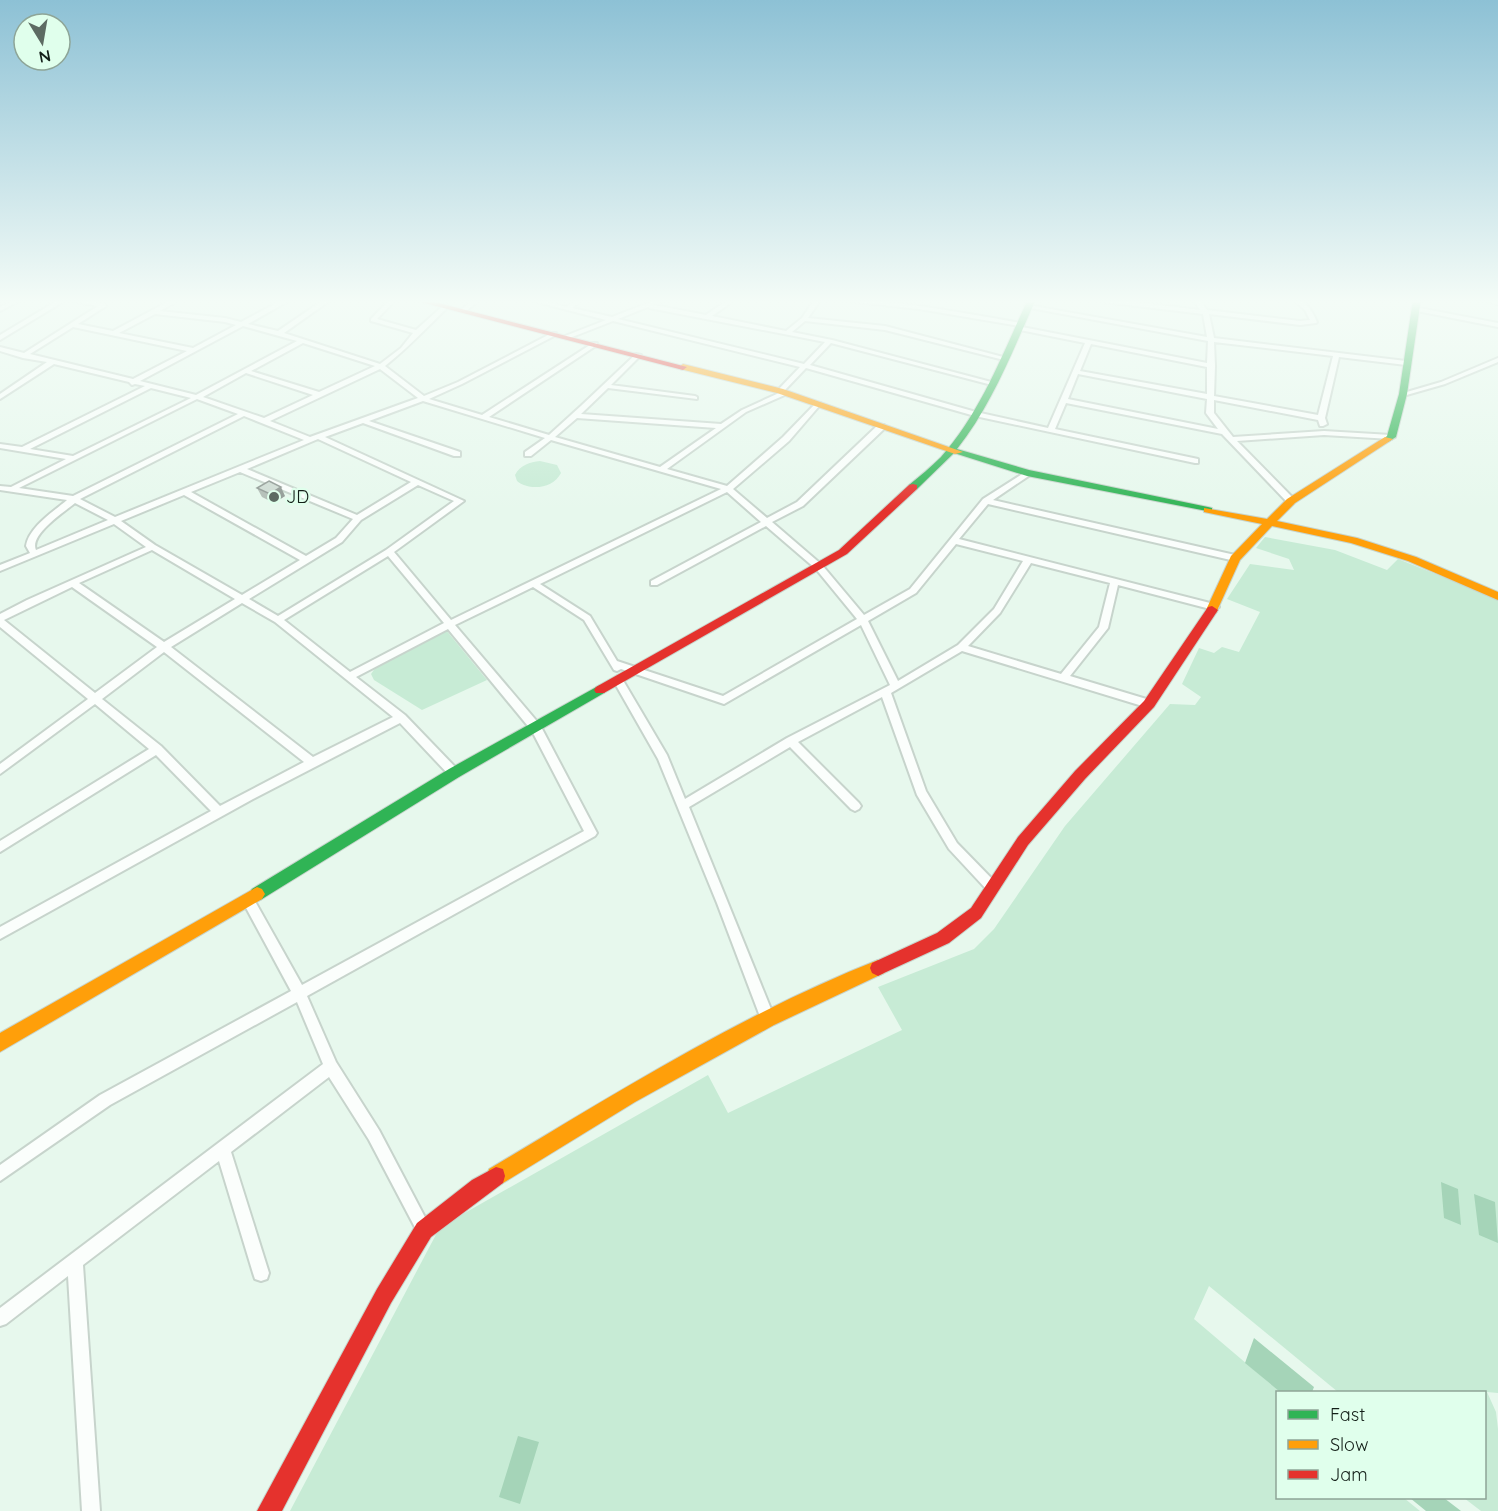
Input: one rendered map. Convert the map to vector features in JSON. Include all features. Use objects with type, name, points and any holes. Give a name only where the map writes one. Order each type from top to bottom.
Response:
[{"type":"street","points":[[0,397],[41,370]]},
{"type":"street","points":[[79,370],[197,397],[315,439],[460,501],[389,552],[278,620]]},
{"type":"street","points":[[132,382],[156,370]]},
{"type":"street","points":[[14,488],[249,370]]},
{"type":"street","points":[[264,421],[374,370]]},
{"type":"street","points":[[385,370],[423,399],[728,489],[766,524],[819,567],[863,620],[890,688],[921,792],[953,846],[992,887]]},
{"type":"street","points":[[0,568],[315,439],[423,399],[489,370]]},
{"type":"street","points":[[483,418],[556,370]]},
{"type":"street","points":[[528,454],[551,438],[623,370]]},
{"type":"street","points":[[694,370],[782,392],[881,427],[1027,473],[1377,547],[1412,559],[1498,596]]},
{"type":"street","points":[[660,470],[744,411],[782,392],[802,370]]},
{"type":"street","points":[[817,370],[975,414],[1195,460]]},
{"type":"street","points":[[940,370],[992,383]]},
{"type":"street","points":[[0,1043],[248,900],[454,773],[819,567],[852,546],[951,450],[975,414],[998,370]]},
{"type":"street","points":[[1212,370],[1210,413],[1224,432],[1292,501]]},
{"type":"street","points":[[1324,433],[1321,418],[1332,370]]},
{"type":"street","points":[[269,1511],[384,1296],[424,1230],[489,1181],[630,1096],[768,1020],[943,938],[976,913],[1023,841],[1080,775],[1149,704],[1214,607],[1235,558],[1292,501],[1391,437],[1403,394],[1405,370]]},
{"type":"street","points":[[1403,394],[1443,383],[1475,370]]},
{"type":"street","points":[[246,371],[320,395]]},
{"type":"street","points":[[1051,430],[1076,372],[1321,418]]},
{"type":"street","points":[[605,386],[695,398]]},
{"type":"street","points":[[24,449],[148,387]]},
{"type":"street","points":[[1064,400],[1224,432]]},
{"type":"street","points":[[348,677],[450,624],[728,489],[786,439],[818,404]]},
{"type":"street","points":[[34,553],[30,546],[31,540],[53,516],[74,499],[243,414]]},
{"type":"street","points":[[575,416],[723,426]]},
{"type":"street","points":[[363,421],[457,454]]},
{"type":"street","points":[[654,583],[800,504],[881,427]]},
{"type":"street","points":[[1231,439],[1324,433],[1391,437]]},
{"type":"street","points":[[0,446],[75,458]]},
{"type":"street","points":[[241,469],[358,518]]},
{"type":"street","points":[[614,663],[724,700],[913,591],[956,541],[986,501],[1027,473]]},
{"type":"street","points":[[2,765],[164,647],[339,540],[358,518],[416,483]]},
{"type":"street","points":[[0,488],[14,488],[74,499],[114,520],[152,547],[278,620],[401,718],[454,773]]},
{"type":"street","points":[[185,492],[305,559]]},
{"type":"street","points":[[986,501],[1235,558]]},
{"type":"street","points":[[956,541],[1214,607]]},
{"type":"street","points":[[152,547],[0,620],[157,749],[218,811]]},
{"type":"street","points":[[0,1174],[105,1100],[591,833],[536,728],[389,552]]},
{"type":"street","points":[[682,806],[791,741],[911,678],[961,647],[997,611],[1029,559]]},
{"type":"street","points":[[1063,678],[1103,628],[1115,582]]},
{"type":"street","points":[[73,583],[164,647],[311,762]]},
{"type":"street","points":[[533,583],[587,618],[614,663],[663,758],[768,1020]]},
{"type":"street","points":[[961,647],[1149,704]]},
{"type":"street","points":[[0,933],[218,811],[401,718]]},
{"type":"street","points":[[791,741],[855,806]]},
{"type":"street","points":[[0,847],[157,749]]},
{"type":"street","points":[[248,900],[300,994],[332,1067],[374,1136],[424,1230]]},
{"type":"street","points":[[0,1318],[332,1067]]},
{"type":"street","points":[[223,1150],[261,1273]]},
{"type":"street","points":[[75,1262],[91,1511]]},
{"type":"shaded area","points":[[540,461],[557,465],[561,473],[552,482],[540,487],[528,486],[517,481],[515,475],[522,466]]},
{"type":"shaded area","points":[[1265,537],[1335,550],[1387,570],[1398,559],[1498,599],[1498,1393],[1487,1392],[1496,1412],[1498,1429],[1498,1511],[1481,1511],[1465,1499],[1486,1499],[1486,1391],[1337,1391],[1209,1286],[1194,1319],[1279,1391],[1276,1391],[1276,1499],[1405,1499],[1420,1511],[290,1511],[440,1227],[708,1075],[728,1113],[902,1030],[878,987],[974,949],[994,929],[1065,826],[1170,704],[1195,705],[1201,697],[1182,684],[1199,648],[1214,653],[1222,647],[1239,652],[1260,612],[1227,599],[1250,564],[1294,570],[1289,559],[1256,548]]},
{"type":"shaded area","points":[[446,630],[487,680],[422,710],[374,680],[371,674],[376,667]]},
{"type":"shaded area","points":[[1441,1182],[1458,1189],[1461,1225],[1444,1218]]},
{"type":"shaded area","points":[[1474,1194],[1495,1202],[1498,1243],[1479,1235]]},
{"type":"shaded area","points":[[1254,1338],[1314,1387],[1312,1391],[1279,1391],[1245,1363]]},
{"type":"shaded area","points":[[518,1436],[539,1442],[520,1504],[499,1497]]},
{"type":"shaded area","points":[[1411,1499],[1445,1499],[1461,1511],[1426,1511]]},
{"type":"building","points":[[269,481],[281,487],[270,494],[257,488]]},
{"type":"traffic: fast","points":[[913,487],[944,459],[958,441],[983,403],[1000,370]]},
{"type":"traffic: fast","points":[[1388,439],[1391,437],[1403,394],[1407,370]]},
{"type":"traffic: fast","points":[[958,452],[1027,473],[1208,510]]},
{"type":"traffic: fast","points":[[257,894],[454,773],[600,690]]},
{"type":"traffic: slow","points":[[693,370],[780,391],[958,452]]},
{"type":"traffic: slow","points":[[1212,610],[1235,558],[1291,501],[1388,439]]},
{"type":"traffic: slow","points":[[1208,510],[1353,540],[1412,559],[1498,596]]},
{"type":"traffic: slow","points":[[0,1043],[257,894]]},
{"type":"traffic: slow","points":[[496,1176],[629,1096],[768,1019],[878,968]]},
{"type":"traffic: jam","points":[[600,690],[843,552],[913,487]]},
{"type":"traffic: jam","points":[[878,968],[943,938],[976,913],[1023,841],[1080,775],[1149,704],[1212,610]]},
{"type":"traffic: jam","points":[[269,1511],[384,1296],[424,1230],[496,1176]]},
{"type":"place","name":"JD","points":[[274,497]]}]
